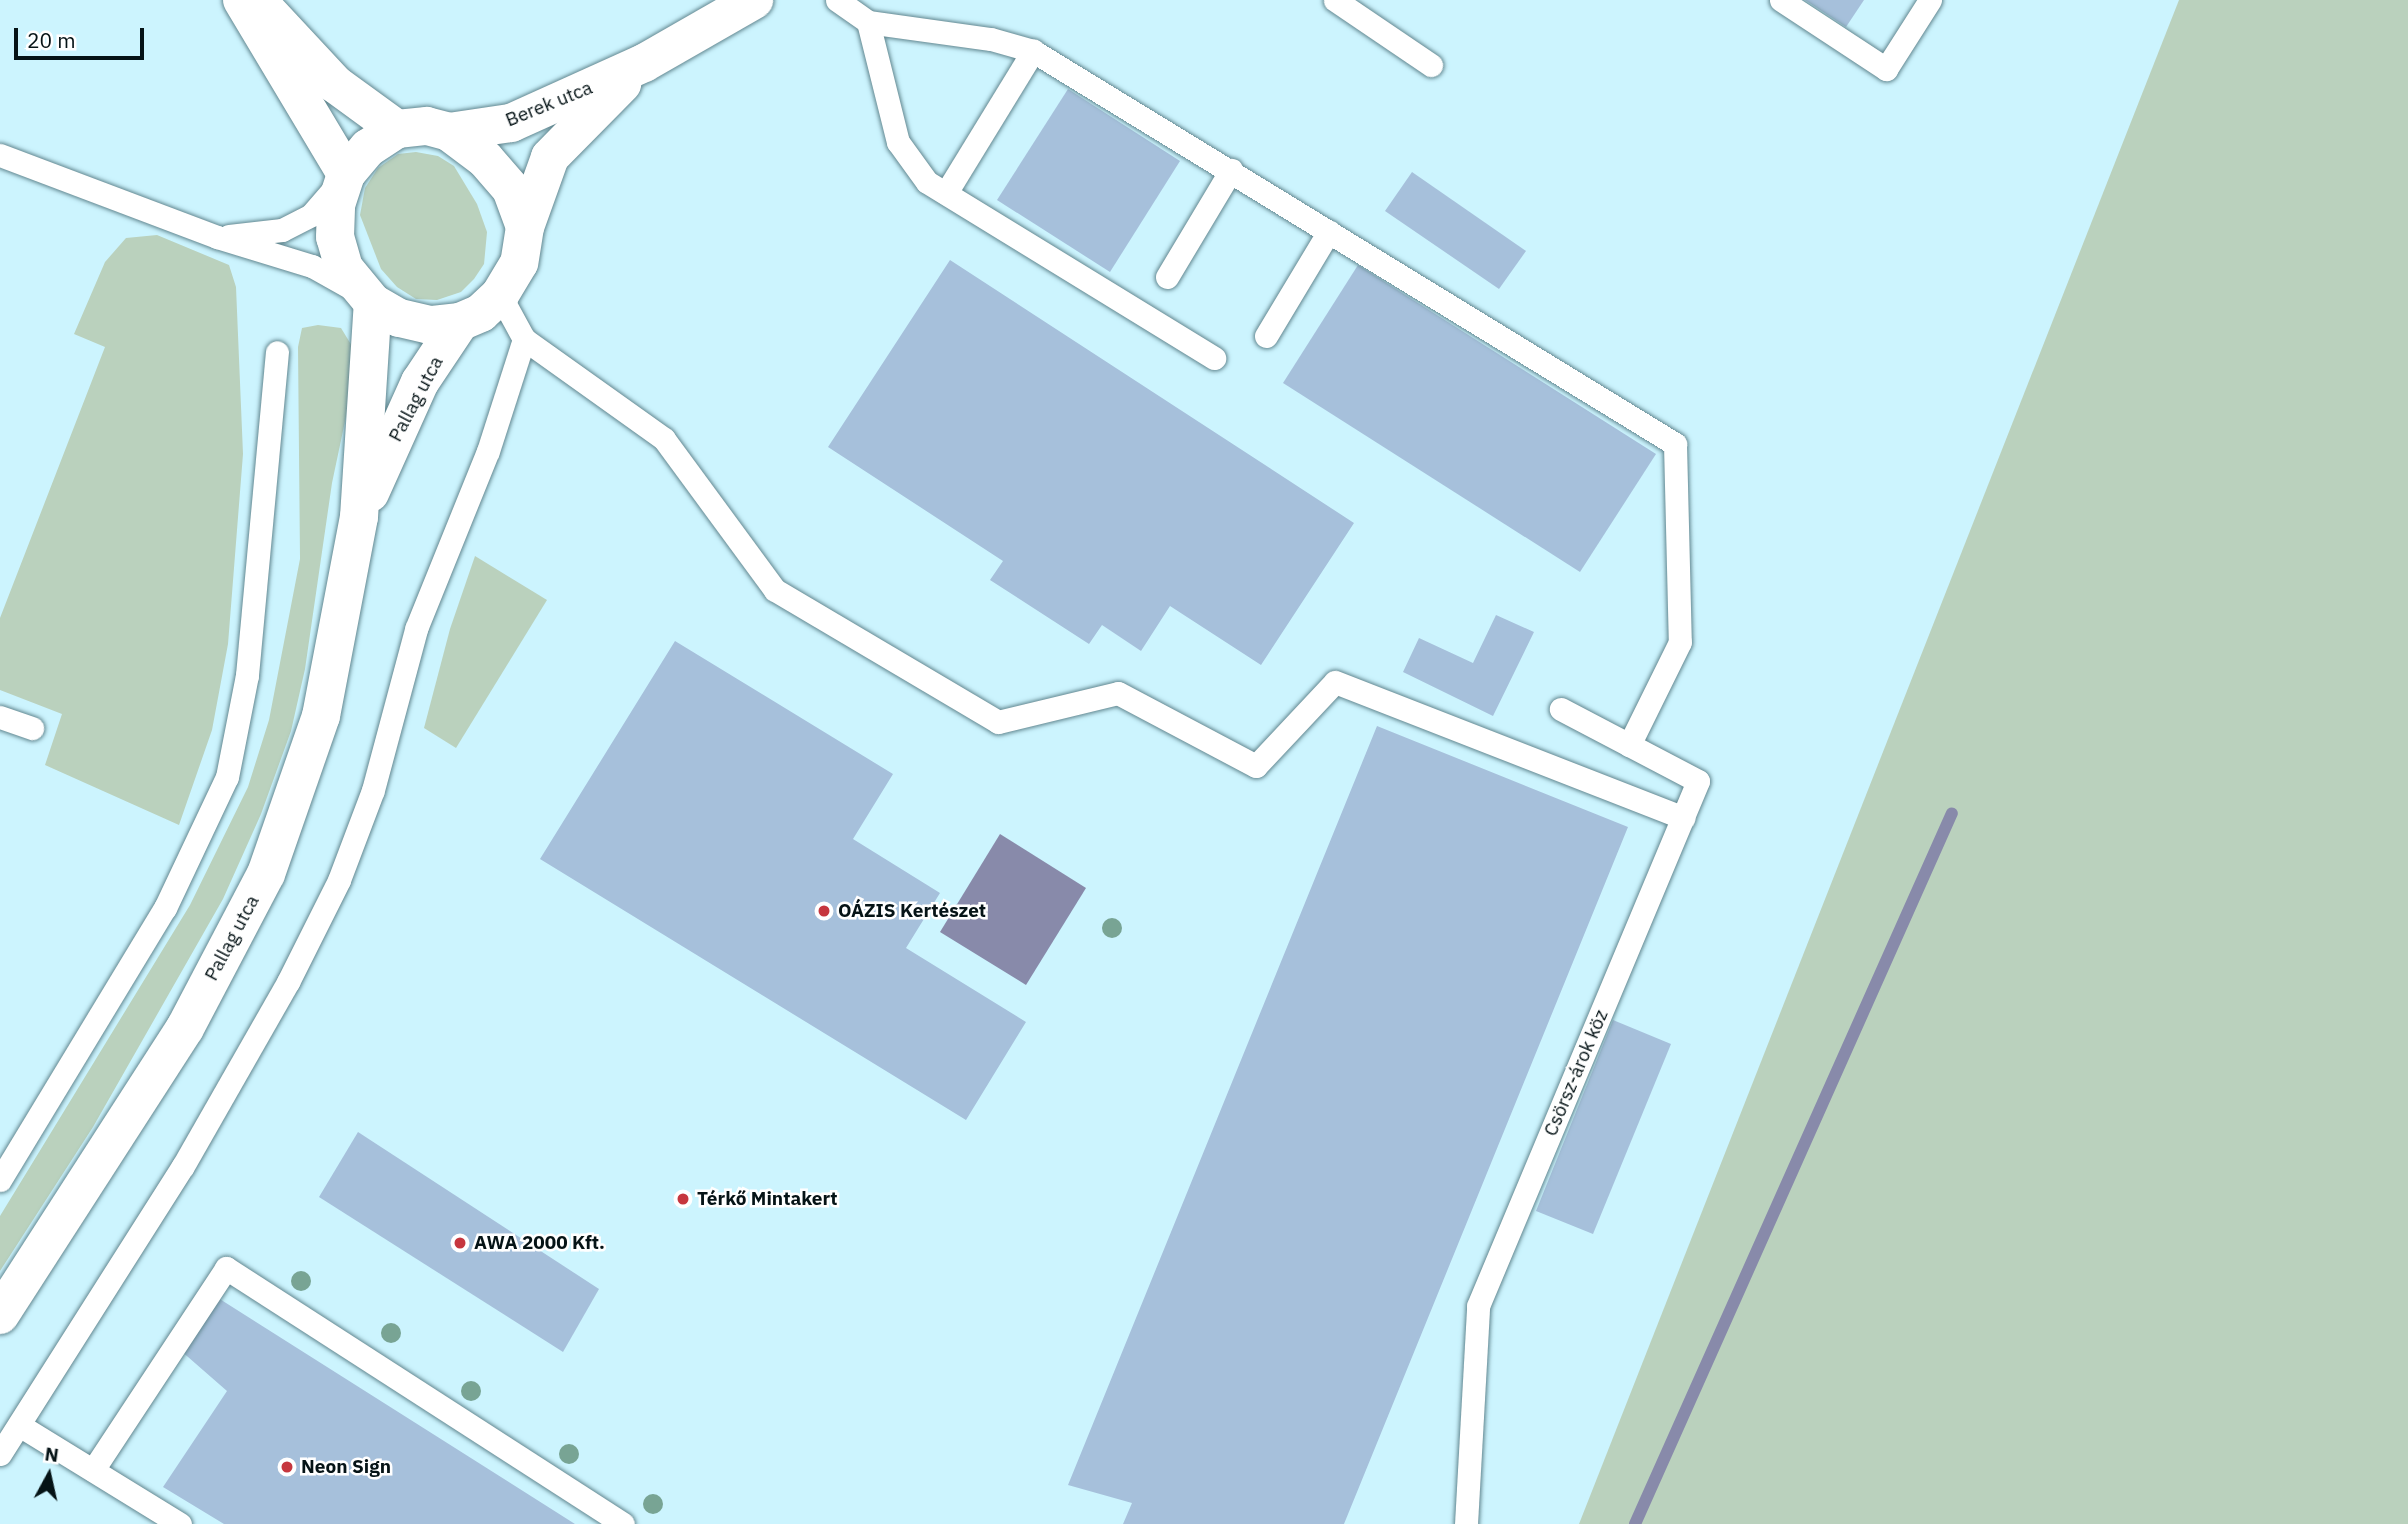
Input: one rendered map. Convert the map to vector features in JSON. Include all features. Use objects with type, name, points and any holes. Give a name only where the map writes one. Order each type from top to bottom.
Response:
[{"type":"street","points":[[242,0],[346,174]]},
{"type":"street","points":[[257,0],[335,84],[397,130]]},
{"type":"street","name":"Berek utca","points":[[449,132],[511,123],[644,63],[754,0]]},
{"type":"street","name":"Berek utca","points":[[525,227],[550,157],[573,130],[644,63]]},
{"type":"street","points":[[427,126],[449,132],[485,159],[511,189],[525,227],[519,263],[500,295],[481,313],[460,322],[430,325],[399,318],[368,298],[344,268],[335,237],[336,205],[346,174],[368,148],[397,130],[427,126]]},
{"type":"street","name":"Pallag utca","points":[[0,1315],[185,1028],[266,874],[321,716],[359,517],[368,298]]},
{"type":"street","name":"Pallag utca","points":[[359,517],[420,382],[460,322]]},
{"type":"lane","points":[[837,0],[868,22],[991,39],[1033,51],[1675,444],[1680,642],[1629,745]]},
{"type":"lane","points":[[1335,0],[1431,65]]},
{"type":"lane","points":[[1781,0],[1886,69],[1930,0]]},
{"type":"lane","points":[[868,22],[898,142],[927,182],[1214,358]]},
{"type":"lane","points":[[946,193],[1033,51]]},
{"type":"lane","points":[[0,156],[217,237],[312,266],[368,298]]},
{"type":"lane","points":[[1167,277],[1231,170]]},
{"type":"lane","points":[[217,237],[282,230],[312,215],[346,174]]},
{"type":"lane","points":[[1266,336],[1329,231]]},
{"type":"lane","points":[[500,295],[524,339],[664,439],[775,590],[998,722],[1118,693],[1256,766],[1335,682],[1683,818]]},
{"type":"lane","points":[[0,1454],[183,1166],[288,982],[339,880],[373,790],[416,629],[488,451],[524,339]]},
{"type":"lane","points":[[0,1180],[165,908],[227,777],[247,674],[278,352]]},
{"type":"lane","name":"Csörsz-árok köz","points":[[1466,1524],[1478,1306],[1699,781],[1561,709]]},
{"type":"lane","points":[[0,717],[32,728]]},
{"type":"lane","points":[[93,1470],[226,1268],[623,1524]]},
{"type":"lane","points":[[19,1424],[180,1524]]},
{"type":"green space","points":[[2179,0],[2408,0],[2408,1524],[1579,1524]]},
{"type":"green space","points":[[416,152],[438,156],[454,166],[477,204],[487,232],[484,264],[474,279],[461,292],[437,300],[416,299],[397,287],[381,269],[360,215],[365,188],[378,168],[398,154]]},
{"type":"green space","points":[[157,235],[229,265],[236,287],[243,454],[228,644],[212,730],[179,825],[45,765],[62,714],[0,690],[0,618],[105,347],[74,334],[105,262],[126,238]]},
{"type":"green space","points":[[318,325],[341,328],[352,346],[352,388],[332,483],[305,669],[291,731],[261,814],[223,899],[93,1127],[0,1271],[0,1216],[190,905],[248,787],[269,720],[300,559],[298,347],[302,328]]},
{"type":"green space","points":[[475,556],[547,600],[456,748],[424,728],[450,629]]},
{"type":"water","points":[[1000,834],[1086,888],[1026,985],[940,932]]},
{"type":"building","points":[[1805,0],[1864,0],[1846,27]]},
{"type":"building","points":[[1068,89],[1180,161],[1110,272],[997,200]]},
{"type":"building","points":[[1412,172],[1526,251],[1499,289],[1385,211]]},
{"type":"building","points":[[950,260],[1354,523],[1261,665],[1170,606],[1141,651],[1102,625],[1089,644],[990,580],[1003,561],[828,447]]},
{"type":"building","points":[[1358,265],[1656,454],[1580,572],[1283,383]]},
{"type":"building","points":[[1496,615],[1534,632],[1493,716],[1403,672],[1419,638],[1473,663]]},
{"type":"building","points":[[675,641],[893,774],[853,839],[940,893],[906,948],[1026,1022],[966,1120],[540,859]]},
{"type":"building","points":[[1377,726],[1628,827],[1344,1524],[1123,1524],[1132,1503],[1068,1485]]},
{"type":"building","points":[[1613,1020],[1671,1044],[1593,1234],[1536,1211]]},
{"type":"building","name":"AWA 2000 Kft.","points":[[358,1132],[599,1289],[563,1352],[319,1197]]},
{"type":"building","points":[[215,1296],[575,1524],[224,1524],[163,1487],[227,1391],[180,1350]]},
{"type":"waterway","points":[[1635,1524],[1952,813]]},
{"type":"place","name":"OÁZIS Kertészet","points":[[824,911]]},
{"type":"place","name":"Térkő Mintakert","points":[[683,1199]]},
{"type":"place","name":"AWA 2000 Kft.","points":[[460,1243]]},
{"type":"place","name":"Neon Sign","points":[[287,1467]]}]
